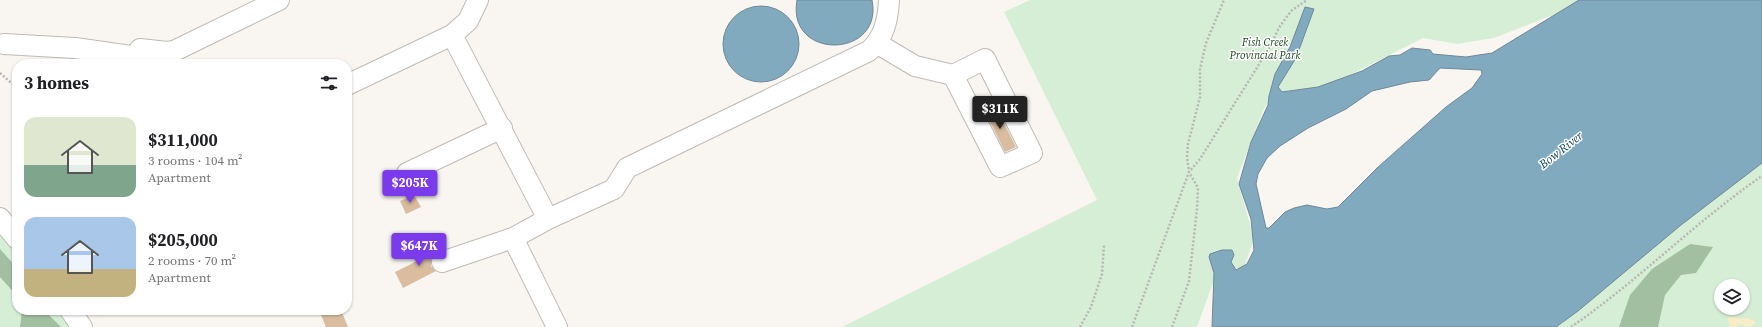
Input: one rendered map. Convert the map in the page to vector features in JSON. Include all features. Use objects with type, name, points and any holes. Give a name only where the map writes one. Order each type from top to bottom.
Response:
[{"type":"street","points":[[142,59],[140,49],[174,51],[279,0]]},
{"type":"street","points":[[352,83],[452,35],[468,21],[478,0]]},
{"type":"street","points":[[442,262],[513,238],[548,219],[614,189],[627,168],[869,51],[878,44],[886,23],[889,0]]},
{"type":"street","points":[[452,35],[502,128],[548,219]]},
{"type":"street","points":[[4,44],[75,48],[133,59]]},
{"type":"street","points":[[878,44],[916,66],[953,75],[985,59],[1032,152],[1000,167],[953,75]]},
{"type":"street","points":[[407,173],[502,128]]},
{"type":"street","points":[[0,218],[12,233]]},
{"type":"street","points":[[513,238],[557,327]]},
{"type":"street","points":[[74,315],[82,327]]},
{"type":"path","points":[[1172,327],[1189,281],[1197,209],[1198,188],[1189,172],[1187,157],[1188,144],[1200,97],[1200,69],[1206,43],[1224,0]]},
{"type":"path","points":[[1132,327],[1189,172],[1200,159],[1260,64],[1280,26],[1292,10],[1307,0]]},
{"type":"path","points":[[0,73],[12,84]]},
{"type":"path","points":[[1571,327],[1605,303],[1737,193],[1762,176]]},
{"type":"path","points":[[1080,327],[1091,307],[1102,274],[1104,245]]},
{"type":"green space","name":"Fish Creek Provincial Park","points":[[1030,0],[1581,0],[1563,11],[1494,38],[1457,44],[1423,38],[1332,84],[1281,95],[1265,106],[1237,178],[1254,239],[1244,268],[1218,269],[1197,327],[842,327],[1097,200],[1004,12]]},
{"type":"green space","points":[[1762,158],[1762,327],[1527,327]]},
{"type":"green space","points":[[0,233],[12,249],[12,315],[61,315],[69,327],[0,327]]},
{"type":"green space","points":[[1690,244],[1713,247],[1696,273],[1681,275],[1665,295],[1658,327],[1619,327],[1630,295],[1652,269]]},
{"type":"green space","points":[[0,249],[12,262],[12,290],[0,277]]},
{"type":"green space","points":[[21,315],[49,315],[61,327],[20,327]]},
{"type":"sand","points":[[1734,316],[1739,319],[1748,318],[1755,321],[1755,324],[1748,327],[1741,324],[1736,327],[1730,327],[1727,318]]},
{"type":"water","points":[[797,0],[872,0],[872,19],[864,33],[851,42],[835,45],[819,42],[806,34],[798,20]]},
{"type":"water","name":"Bow River","points":[[1579,0],[1762,0],[1762,163],[1681,225],[1578,311],[1556,327],[1212,327],[1214,273],[1209,257],[1210,254],[1222,250],[1232,250],[1234,255],[1231,262],[1236,270],[1247,264],[1254,250],[1251,219],[1239,184],[1251,142],[1268,105],[1275,74],[1290,47],[1305,7],[1314,9],[1296,58],[1278,87],[1282,92],[1318,87],[1362,71],[1389,56],[1400,55],[1412,48],[1430,50],[1433,54],[1466,57],[1492,53]],"holes":[[[1440,68],[1481,70],[1482,74],[1472,88],[1446,107],[1377,168],[1338,207],[1327,209],[1307,205],[1294,208],[1285,212],[1269,228],[1266,228],[1256,184],[1258,174],[1267,158],[1280,146],[1308,128],[1346,109],[1372,91],[1410,82],[1429,80]]]},
{"type":"water","points":[[761,6],[776,9],[788,17],[796,29],[799,44],[796,59],[788,71],[776,79],[761,82],[746,79],[734,71],[726,59],[723,44],[726,29],[734,17],[746,9]]},
{"type":"building","points":[[996,107],[1016,147],[1005,152],[985,112]]},
{"type":"building","points":[[414,195],[421,207],[406,214],[400,201]]},
{"type":"building","points":[[437,241],[441,250],[434,254],[431,260],[431,266],[436,271],[403,288],[395,272],[425,257],[421,249]]},
{"type":"building","points":[[321,315],[343,315],[348,327],[326,327]]}]
